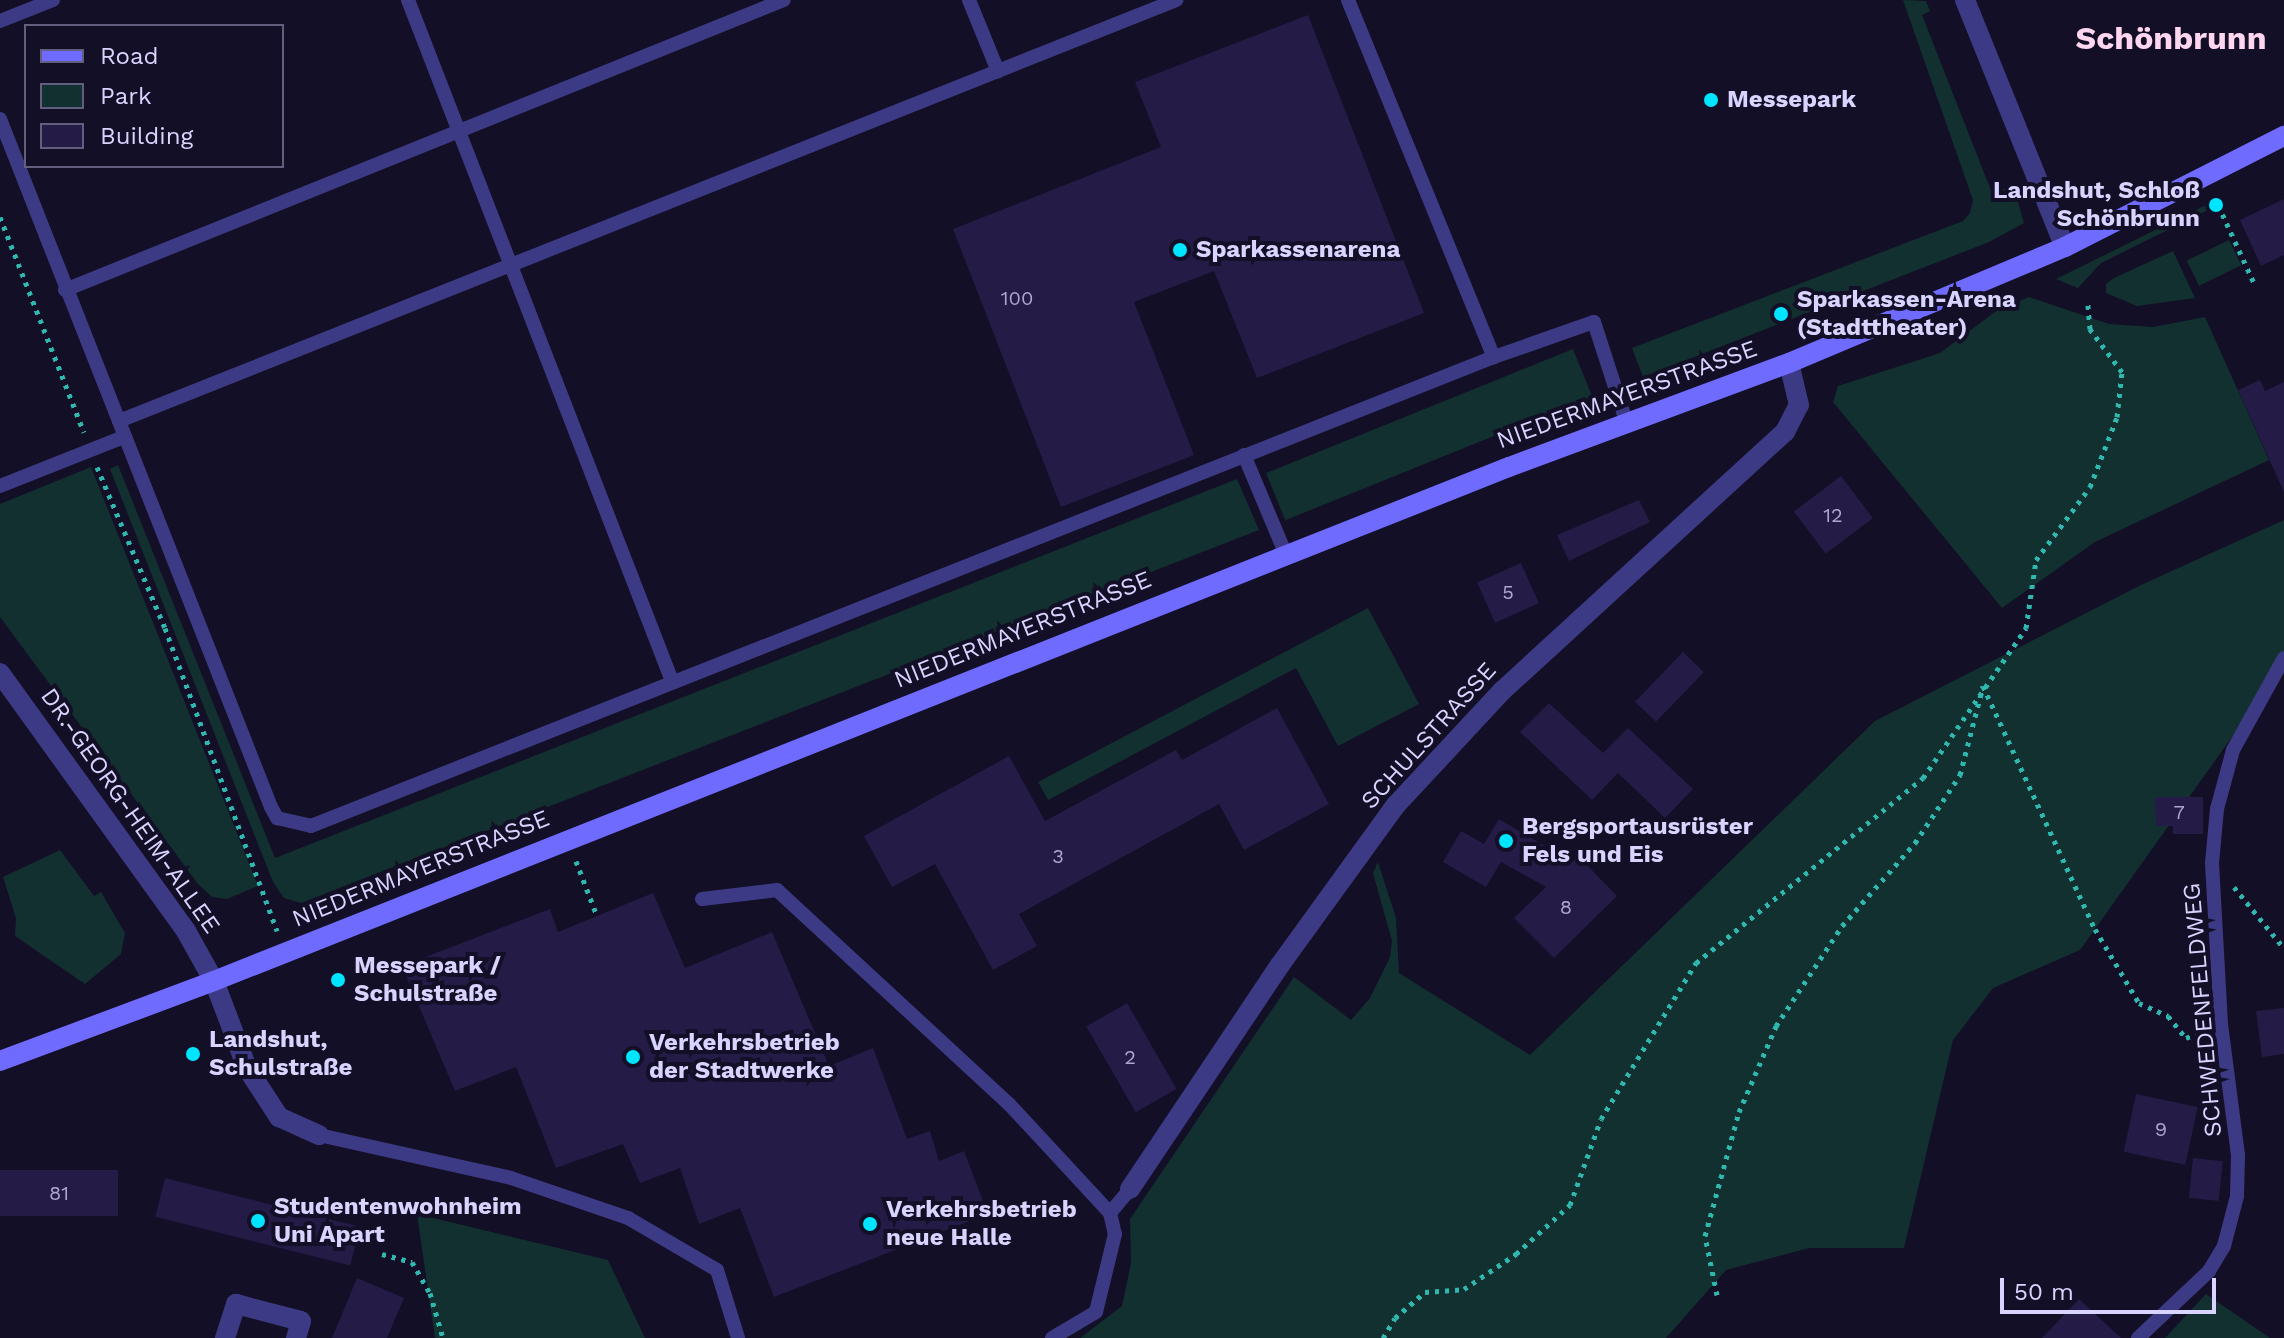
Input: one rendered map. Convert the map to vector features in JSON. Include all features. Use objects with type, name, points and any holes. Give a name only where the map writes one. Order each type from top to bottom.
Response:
[{"type":"main road","points":[[2065,247],[2284,136]]},
{"type":"main road","name":"NIEDERMAYERSTRASSE","points":[[0,1061],[214,981],[1626,421],[1789,363],[2065,247]]},
{"type":"street","points":[[1965,0],[2065,247]]},
{"type":"street","name":"SCHULSTRASSE","points":[[1130,1189],[1280,965],[1396,805],[1502,691],[1785,432],[1799,405],[1789,363]]},
{"type":"street","name":"DR.-GEORG-HEIM-ALLEE","points":[[0,673],[179,920],[214,981]]},
{"type":"street","points":[[214,981],[247,1068],[279,1117],[319,1135]]},
{"type":"street","points":[[225,1338],[236,1304],[301,1321],[296,1338]]},
{"type":"lane","points":[[0,21],[53,0]]},
{"type":"lane","points":[[408,0],[672,681]]},
{"type":"lane","points":[[65,290],[784,0]]},
{"type":"lane","points":[[969,0],[998,71]]},
{"type":"lane","points":[[119,421],[1176,0]]},
{"type":"lane","points":[[1348,0],[1494,357]]},
{"type":"lane","points":[[0,119],[65,290],[277,818],[311,826],[1244,455],[1494,357],[1594,322],[1626,421]]},
{"type":"lane","points":[[0,486],[124,437]]},
{"type":"lane","points":[[1244,455],[1286,555]]},
{"type":"lane","name":"SCHWEDENFELDWEG","points":[[2138,1338],[2209,1271],[2224,1246],[2237,1196],[2238,1155],[2221,1024],[2212,863],[2217,809],[2233,750],[2284,658]]},
{"type":"lane","points":[[702,899],[777,890],[1009,1104],[1110,1213],[1115,1234],[1096,1312],[1052,1338]]},
{"type":"lane","points":[[319,1135],[511,1178],[628,1218],[717,1270],[738,1338]]},
{"type":"lane","points":[[1110,1213],[1130,1189]]},
{"type":"path","points":[[2214,196],[2254,283]]},
{"type":"path","points":[[0,217],[255,863],[282,952]]},
{"type":"path","points":[[1383,1338],[1395,1318],[1425,1292],[1464,1289],[1516,1254],[1570,1205],[1601,1119],[1696,963],[1923,778],[1983,686],[2026,628],[2036,560],[2090,487],[2117,417],[2122,372],[2090,329],[2088,304]]},
{"type":"path","points":[[1983,686],[2095,929],[2139,1003],[2168,1016],[2186,1038],[2221,1024]]},
{"type":"path","points":[[1717,1295],[1705,1236],[1739,1112],[1757,1069],[1776,1026],[1842,926],[1915,843],[1960,775],[1983,686]]},
{"type":"path","points":[[567,839],[597,916]]},
{"type":"path","points":[[2212,863],[2284,948]]},
{"type":"path","points":[[382,1254],[412,1262],[430,1293],[442,1337]]},
{"type":"green space","points":[[1903,0],[1926,1],[1930,11],[1922,15],[1992,193],[2013,185],[2024,223],[1989,242],[1643,377],[1632,348],[1963,221],[1970,213],[1973,200]]},
{"type":"green space","points":[[2212,202],[2214,207],[2101,263],[2078,288],[2056,279]]},
{"type":"green space","points":[[2229,240],[2241,265],[2199,286],[2187,261]]},
{"type":"green space","points":[[2173,251],[2195,298],[2137,306],[2106,293],[2106,284],[2114,278]]},
{"type":"green space","points":[[2029,297],[2109,324],[2153,327],[2205,317],[2269,460],[2095,542],[2002,608],[1833,402],[1838,386],[1940,353],[1995,312]]},
{"type":"green space","points":[[1573,349],[1592,396],[1285,520],[1266,473]]},
{"type":"green space","points":[[118,465],[275,858],[1237,479],[1259,530],[301,903],[284,898],[273,882],[110,469]]},
{"type":"green space","points":[[91,467],[258,886],[227,899],[212,897],[198,884],[0,617],[0,504]]},
{"type":"green space","points":[[2284,520],[2284,664],[2080,950],[1993,988],[1953,1040],[1904,1248],[1809,1248],[1726,1270],[1666,1338],[1080,1338],[1122,1306],[1131,1263],[1130,1219],[1294,977],[1351,1020],[1370,998],[1390,957],[1392,941],[1373,873],[1378,862],[1396,918],[1399,973],[1530,1055],[1875,721],[2141,585]]},
{"type":"green space","points":[[1368,608],[1419,704],[1338,746],[1296,668],[1048,800],[1038,782]]},
{"type":"green space","points":[[60,850],[94,896],[101,892],[125,933],[121,954],[85,984],[15,936],[16,918],[3,877]]},
{"type":"green space","points":[[417,1214],[608,1260],[645,1338],[435,1338]]},
{"type":"green space","points":[[2206,1294],[2270,1338],[2165,1338]]},
{"type":"building","name":"Sparkassenarena","points":[[1308,15],[1424,313],[1257,378],[1214,271],[1134,302],[1194,455],[1061,507],[953,229],[1161,147],[1135,82]]},
{"type":"building","points":[[2284,199],[2284,255],[2261,266],[2240,220]]},
{"type":"building","points":[[2260,380],[2265,391],[2284,382],[2284,492],[2238,390]]},
{"type":"building","points":[[1841,476],[1873,518],[1826,554],[1794,512]]},
{"type":"building","points":[[1639,500],[1650,522],[1569,561],[1557,535]]},
{"type":"building","points":[[1521,563],[1539,603],[1495,623],[1477,583]]},
{"type":"building","points":[[1683,652],[1704,672],[1656,722],[1635,702]]},
{"type":"building","points":[[1549,703],[1603,753],[1628,728],[1693,789],[1665,818],[1618,773],[1592,800],[1520,732]]},
{"type":"building","points":[[1277,708],[1329,804],[1244,850],[1219,804],[1019,914],[1037,946],[993,970],[935,864],[892,887],[864,836],[1009,756],[1045,821],[1176,750],[1182,760]]},
{"type":"building","points":[[2155,797],[2203,797],[2203,834],[2173,834],[2173,826],[2156,826]]},
{"type":"building","points":[[1499,819],[1572,862],[1578,856],[1617,896],[1554,958],[1514,918],[1546,887],[1501,862],[1486,887],[1443,862],[1461,831],[1484,844]]},
{"type":"building","name":"Verkehrsbetrieb der Stadtwerke","points":[[653,893],[685,968],[772,932],[829,1066],[873,1048],[907,1139],[930,1131],[939,1161],[964,1151],[988,1214],[774,1297],[740,1208],[699,1224],[680,1168],[640,1183],[623,1144],[556,1168],[516,1067],[455,1091],[402,966],[550,909],[558,932]]},
{"type":"building","points":[[1127,1003],[1176,1089],[1136,1112],[1086,1026]]},
{"type":"building","points":[[2284,1008],[2284,1054],[2262,1057],[2256,1011]]},
{"type":"building","points":[[2136,1094],[2198,1107],[2185,1165],[2124,1152]]},
{"type":"building","points":[[2193,1158],[2223,1161],[2219,1201],[2189,1198]]},
{"type":"building","points":[[0,1170],[118,1170],[118,1216],[0,1216]]},
{"type":"building","name":"Studentenwohnheim Uni Apart","points":[[165,1178],[360,1227],[350,1265],[155,1217]]},
{"type":"building","points":[[357,1278],[404,1298],[387,1338],[332,1338]]},
{"type":"building","points":[[2079,1299],[2121,1338],[2042,1338]]},
{"type":"place","name":"Messepark","points":[[1711,100]]},
{"type":"place","name":"Landshut, Schloß Schönbrunn","points":[[2216,205]]},
{"type":"place","name":"Sparkassenarena","points":[[1180,250]]},
{"type":"place","name":"Sparkassen-Arena (Stadttheater)","points":[[1781,314]]},
{"type":"place","name":"Bergsportausrüster Fels und Eis","points":[[1506,841]]},
{"type":"place","name":"Messepark / Schulstraße","points":[[338,980]]},
{"type":"place","name":"Landshut, Schulstraße","points":[[193,1054]]},
{"type":"place","name":"Verkehrsbetrieb der Stadtwerke","points":[[633,1057]]},
{"type":"place","name":"Studentenwohnheim Uni Apart","points":[[258,1221]]},
{"type":"place","name":"Verkehrsbetrieb neue Halle","points":[[870,1224]]},
{"type":"district","name":"Schönbrunn","points":[[2171,38]]}]
